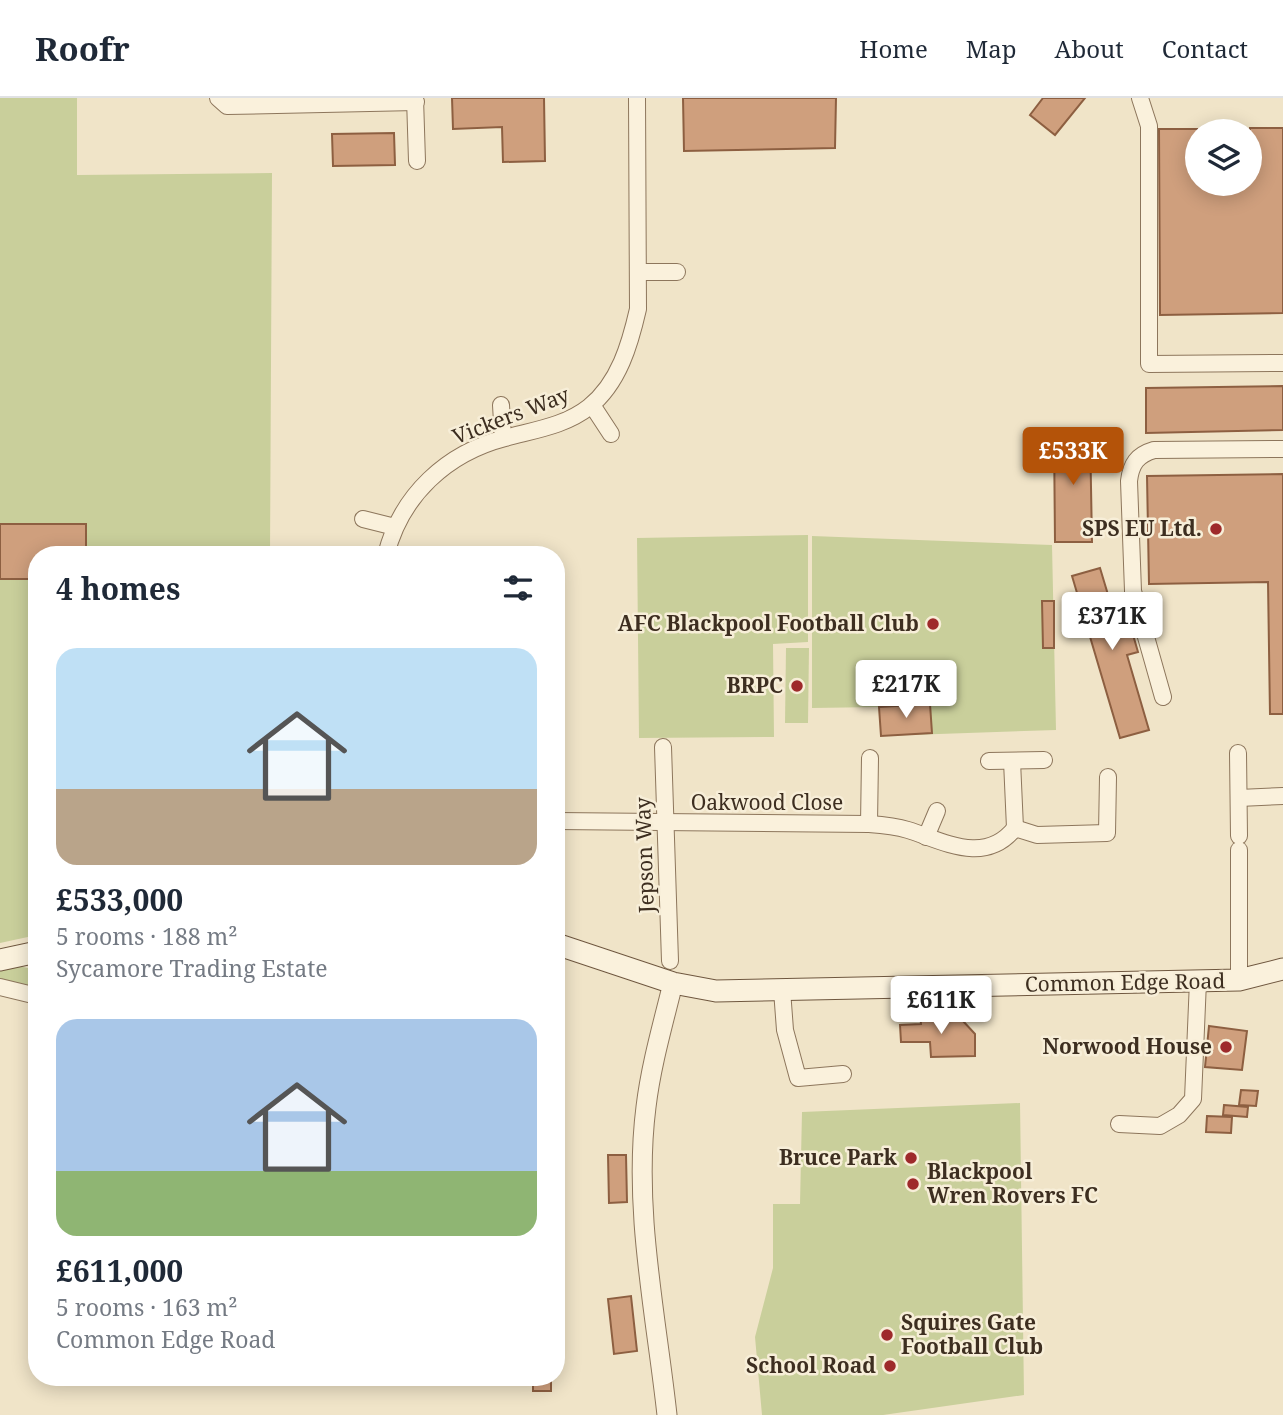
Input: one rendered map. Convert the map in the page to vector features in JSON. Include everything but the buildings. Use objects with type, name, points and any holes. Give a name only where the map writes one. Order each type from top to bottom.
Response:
[{"type":"main road","name":"Common Edge Road","points":[[565,947],[648,975],[672,972],[716,991],[1239,980],[1283,970]]},
{"type":"main road","points":[[4,959],[28,954]]},
{"type":"main road","points":[[4,959],[28,963]]},
{"type":"street","points":[[218,98],[227,106],[416,100],[417,161]]},
{"type":"street","name":"Vickers Way","points":[[389,546],[405,508],[438,469],[461,455],[503,438],[562,423],[592,405],[619,370],[631,342],[638,309],[637,98]]},
{"type":"street","points":[[1140,98],[1149,126],[1149,363],[1283,363]]},
{"type":"street","points":[[639,272],[677,272]]},
{"type":"street","points":[[501,405],[503,438]]},
{"type":"street","points":[[592,405],[611,434]]},
{"type":"street","points":[[1163,697],[1133,591],[1129,481],[1132,465],[1144,453],[1154,450],[1283,449]]},
{"type":"street","points":[[363,519],[396,527]]},
{"type":"street","name":"Jepson Way","points":[[663,747],[672,972]]},
{"type":"street","name":"Common Edge Road","points":[[1238,753],[1239,980]]},
{"type":"street","name":"Oakwood Close","points":[[869,824],[870,758]]},
{"type":"street","points":[[989,761],[1044,760]]},
{"type":"street","points":[[1012,761],[1014,828],[1037,835],[1107,833],[1108,777]]},
{"type":"street","points":[[1239,797],[1283,796]]},
{"type":"street","points":[[926,838],[937,811]]},
{"type":"street","name":"Oakwood Close","points":[[565,821],[869,824],[893,826],[958,849],[996,844],[1007,838],[1014,828]]},
{"type":"street","points":[[667,1415],[643,1196],[646,1107],[672,972]]},
{"type":"street","points":[[648,975],[658,998],[663,1024]]},
{"type":"street","points":[[1119,1124],[1160,1126],[1179,1115],[1193,1099],[1198,981]]},
{"type":"street","points":[[0,987],[28,994]]},
{"type":"street","points":[[782,990],[785,1030],[798,1078],[843,1074]]},
{"type":"green space","points":[[0,98],[77,98],[77,175],[272,173],[270,546],[28,546],[28,937],[0,943]]},
{"type":"green space","points":[[808,535],[808,642],[773,644],[774,737],[639,738],[637,538]]},
{"type":"green space","name":"AFC Blackpool Football Club","points":[[812,536],[1052,545],[1056,730],[881,736],[879,707],[812,708]]},
{"type":"green space","name":"BRPC","points":[[786,648],[809,648],[808,723],[785,723]]},
{"type":"green space","points":[[0,962],[28,968],[28,994],[0,987]]},
{"type":"green space","points":[[1020,1103],[1024,1395],[883,1415],[762,1415],[755,1337],[773,1268],[773,1204],[800,1204],[802,1112]]},
{"type":"place","name":"SPS EU Ltd.","points":[[1216,529]]},
{"type":"place","name":"AFC Blackpool Football Club","points":[[933,624]]},
{"type":"place","name":"BRPC","points":[[797,686]]},
{"type":"place","name":"Norwood House","points":[[1226,1047]]},
{"type":"place","name":"Bruce Park","points":[[911,1158]]},
{"type":"place","name":"Blackpool Wren Rovers FC","points":[[913,1184]]},
{"type":"place","name":"Squires Gate Football Club","points":[[887,1335]]},
{"type":"place","name":"School Road","points":[[890,1366]]}]
